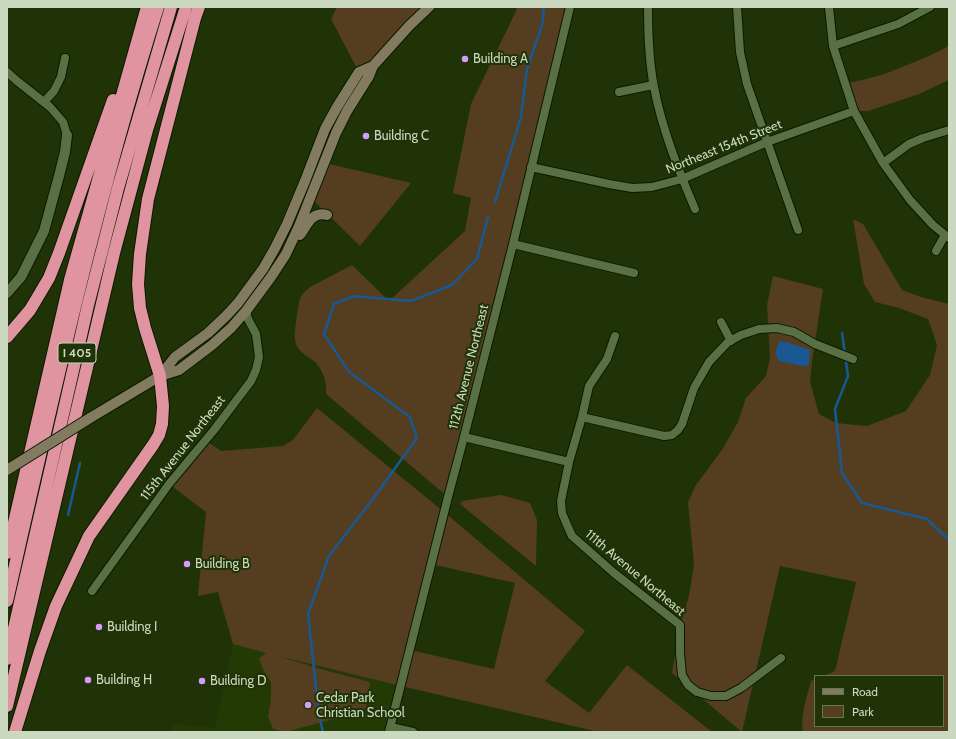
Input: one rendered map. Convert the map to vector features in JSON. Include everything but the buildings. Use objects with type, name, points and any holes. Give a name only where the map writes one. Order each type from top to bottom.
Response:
[{"type":"highway","points":[[7,337],[30,310],[49,278],[146,7]]},
{"type":"highway","name":"I 405","points":[[7,553],[70,280],[146,7]]},
{"type":"highway","name":"I 405","points":[[7,601],[88,250],[135,80],[158,7]]},
{"type":"highway","name":"I 405","points":[[7,659],[100,256],[120,181],[171,7]]},
{"type":"highway","name":"I 405","points":[[7,706],[114,253],[147,130],[186,7]]},
{"type":"highway","points":[[15,732],[40,651],[56,606],[88,536],[153,445],[162,424],[163,406],[160,376],[140,308],[138,284],[140,254],[148,199],[199,7]]},
{"type":"highway","points":[[7,516],[41,402]]},
{"type":"main road","points":[[7,470],[160,376],[179,370],[212,346],[246,311],[286,254],[299,226],[331,143],[347,111],[369,76],[373,66],[409,26],[429,7]]},
{"type":"main road","points":[[160,376],[175,357],[208,334],[238,303],[263,269],[275,248],[305,182],[325,129],[359,72],[373,66]]},
{"type":"main road","points":[[305,182],[312,176],[322,155],[331,143]]},
{"type":"main road","points":[[286,254],[289,233],[306,192],[305,182]]},
{"type":"main road","points":[[286,254],[316,214],[327,215]]},
{"type":"street","name":"112th Avenue Northeast","points":[[390,729],[444,510],[513,244],[570,7]]},
{"type":"street","points":[[648,7],[651,64],[658,109],[682,179],[695,209]]},
{"type":"street","points":[[737,7],[740,52],[748,84],[798,230]]},
{"type":"street","points":[[829,7],[833,46],[854,111],[883,163],[910,200],[933,225],[947,236],[936,251]]},
{"type":"street","points":[[833,46],[898,24],[930,7]]},
{"type":"street","points":[[44,102],[54,91],[61,77],[65,58]]},
{"type":"street","points":[[7,72],[50,107],[63,122],[67,135],[65,152],[44,231],[21,277],[7,293]]},
{"type":"street","points":[[619,92],[654,85]]},
{"type":"street","name":"Northeast 154th Street","points":[[531,167],[632,188],[652,187],[682,179],[767,142],[854,111]]},
{"type":"street","points":[[883,163],[909,144],[949,130]]},
{"type":"street","points":[[513,244],[634,273]]},
{"type":"street","name":"115th Avenue Northeast","points":[[92,591],[169,484],[251,381],[256,370],[259,357],[256,334],[248,319],[246,311]]},
{"type":"street","points":[[721,322],[731,340]]},
{"type":"street","points":[[582,417],[664,436],[672,435],[682,424],[694,388],[709,362],[731,340],[760,329],[778,328],[794,332],[815,344],[853,359]]},
{"type":"street","name":"111th Avenue Northeast","points":[[615,336],[607,359],[589,386],[569,462],[561,501],[562,513],[572,536],[614,573],[680,625],[682,675],[688,685],[697,692],[711,696],[726,696],[741,688],[781,658]]},
{"type":"street","points":[[464,437],[569,462]]},
{"type":"street","points":[[390,729],[413,732]]},
{"type":"shaded area","name":"Cedar Park Christian School","points":[[233,644],[401,686],[389,732],[171,732],[174,724],[215,728]]},
{"type":"green space","points":[[337,7],[429,7],[361,76],[331,19]]},
{"type":"green space","points":[[515,7],[570,7],[448,497],[326,394],[325,381],[322,372],[315,362],[304,354],[296,344],[296,319],[300,299],[304,292],[310,287],[352,265],[389,301],[465,231],[471,198],[453,193],[471,104],[517,9]]},
{"type":"green space","points":[[949,46],[949,80],[919,94],[868,111],[854,111],[845,84],[882,75],[927,57]]},
{"type":"green space","points":[[329,164],[411,183],[360,246],[314,201],[317,198],[319,187]]},
{"type":"green space","points":[[853,219],[863,224],[902,290],[921,297],[949,304],[949,732],[803,732],[802,719],[804,706],[811,681],[814,680],[814,727],[944,727],[944,675],[825,675],[835,671],[856,582],[780,566],[742,732],[672,673],[680,625],[689,596],[694,564],[688,502],[696,485],[722,450],[738,422],[746,398],[766,376],[770,358],[767,305],[773,276],[823,289],[810,382],[819,414],[836,423],[867,426],[906,411],[930,375],[937,345],[928,319],[899,308],[875,302],[864,284]]},
{"type":"green space","points":[[317,408],[444,512],[585,631],[545,681],[589,713],[627,665],[712,732],[599,732],[278,656],[370,682],[366,708],[337,718],[285,732],[273,729],[268,716],[271,700],[271,683],[259,659],[266,653],[233,644],[218,592],[198,596],[206,512],[169,484],[205,440],[221,451],[283,446],[293,440]],"holes":[[[431,564],[515,583],[494,669],[410,650]]]},
{"type":"green space","points":[[501,495],[530,503],[537,520],[536,566],[460,504],[462,501]]},
{"type":"water","points":[[780,341],[810,350],[809,365],[802,366],[779,361],[776,356],[776,351]]},
{"type":"waterway","points":[[495,202],[521,117],[527,69],[542,25],[544,7]]},
{"type":"waterway","points":[[323,732],[319,715],[308,614],[329,556],[417,438],[410,417],[349,372],[324,334],[334,304],[354,296],[411,301],[452,285],[477,259],[488,217]]},
{"type":"waterway","points":[[842,333],[848,376],[835,409],[842,473],[862,503],[927,519],[949,540]]},
{"type":"waterway","points":[[68,515],[80,463]]},
{"type":"place","name":"Building A","points":[[465,59]]},
{"type":"place","name":"Building C","points":[[366,136]]},
{"type":"place","name":"Building B","points":[[187,564]]},
{"type":"place","name":"Building I","points":[[99,627]]},
{"type":"place","name":"Building H","points":[[88,680]]},
{"type":"place","name":"Building D","points":[[202,681]]},
{"type":"place","name":"Cedar Park Christian School","points":[[308,705]]}]
